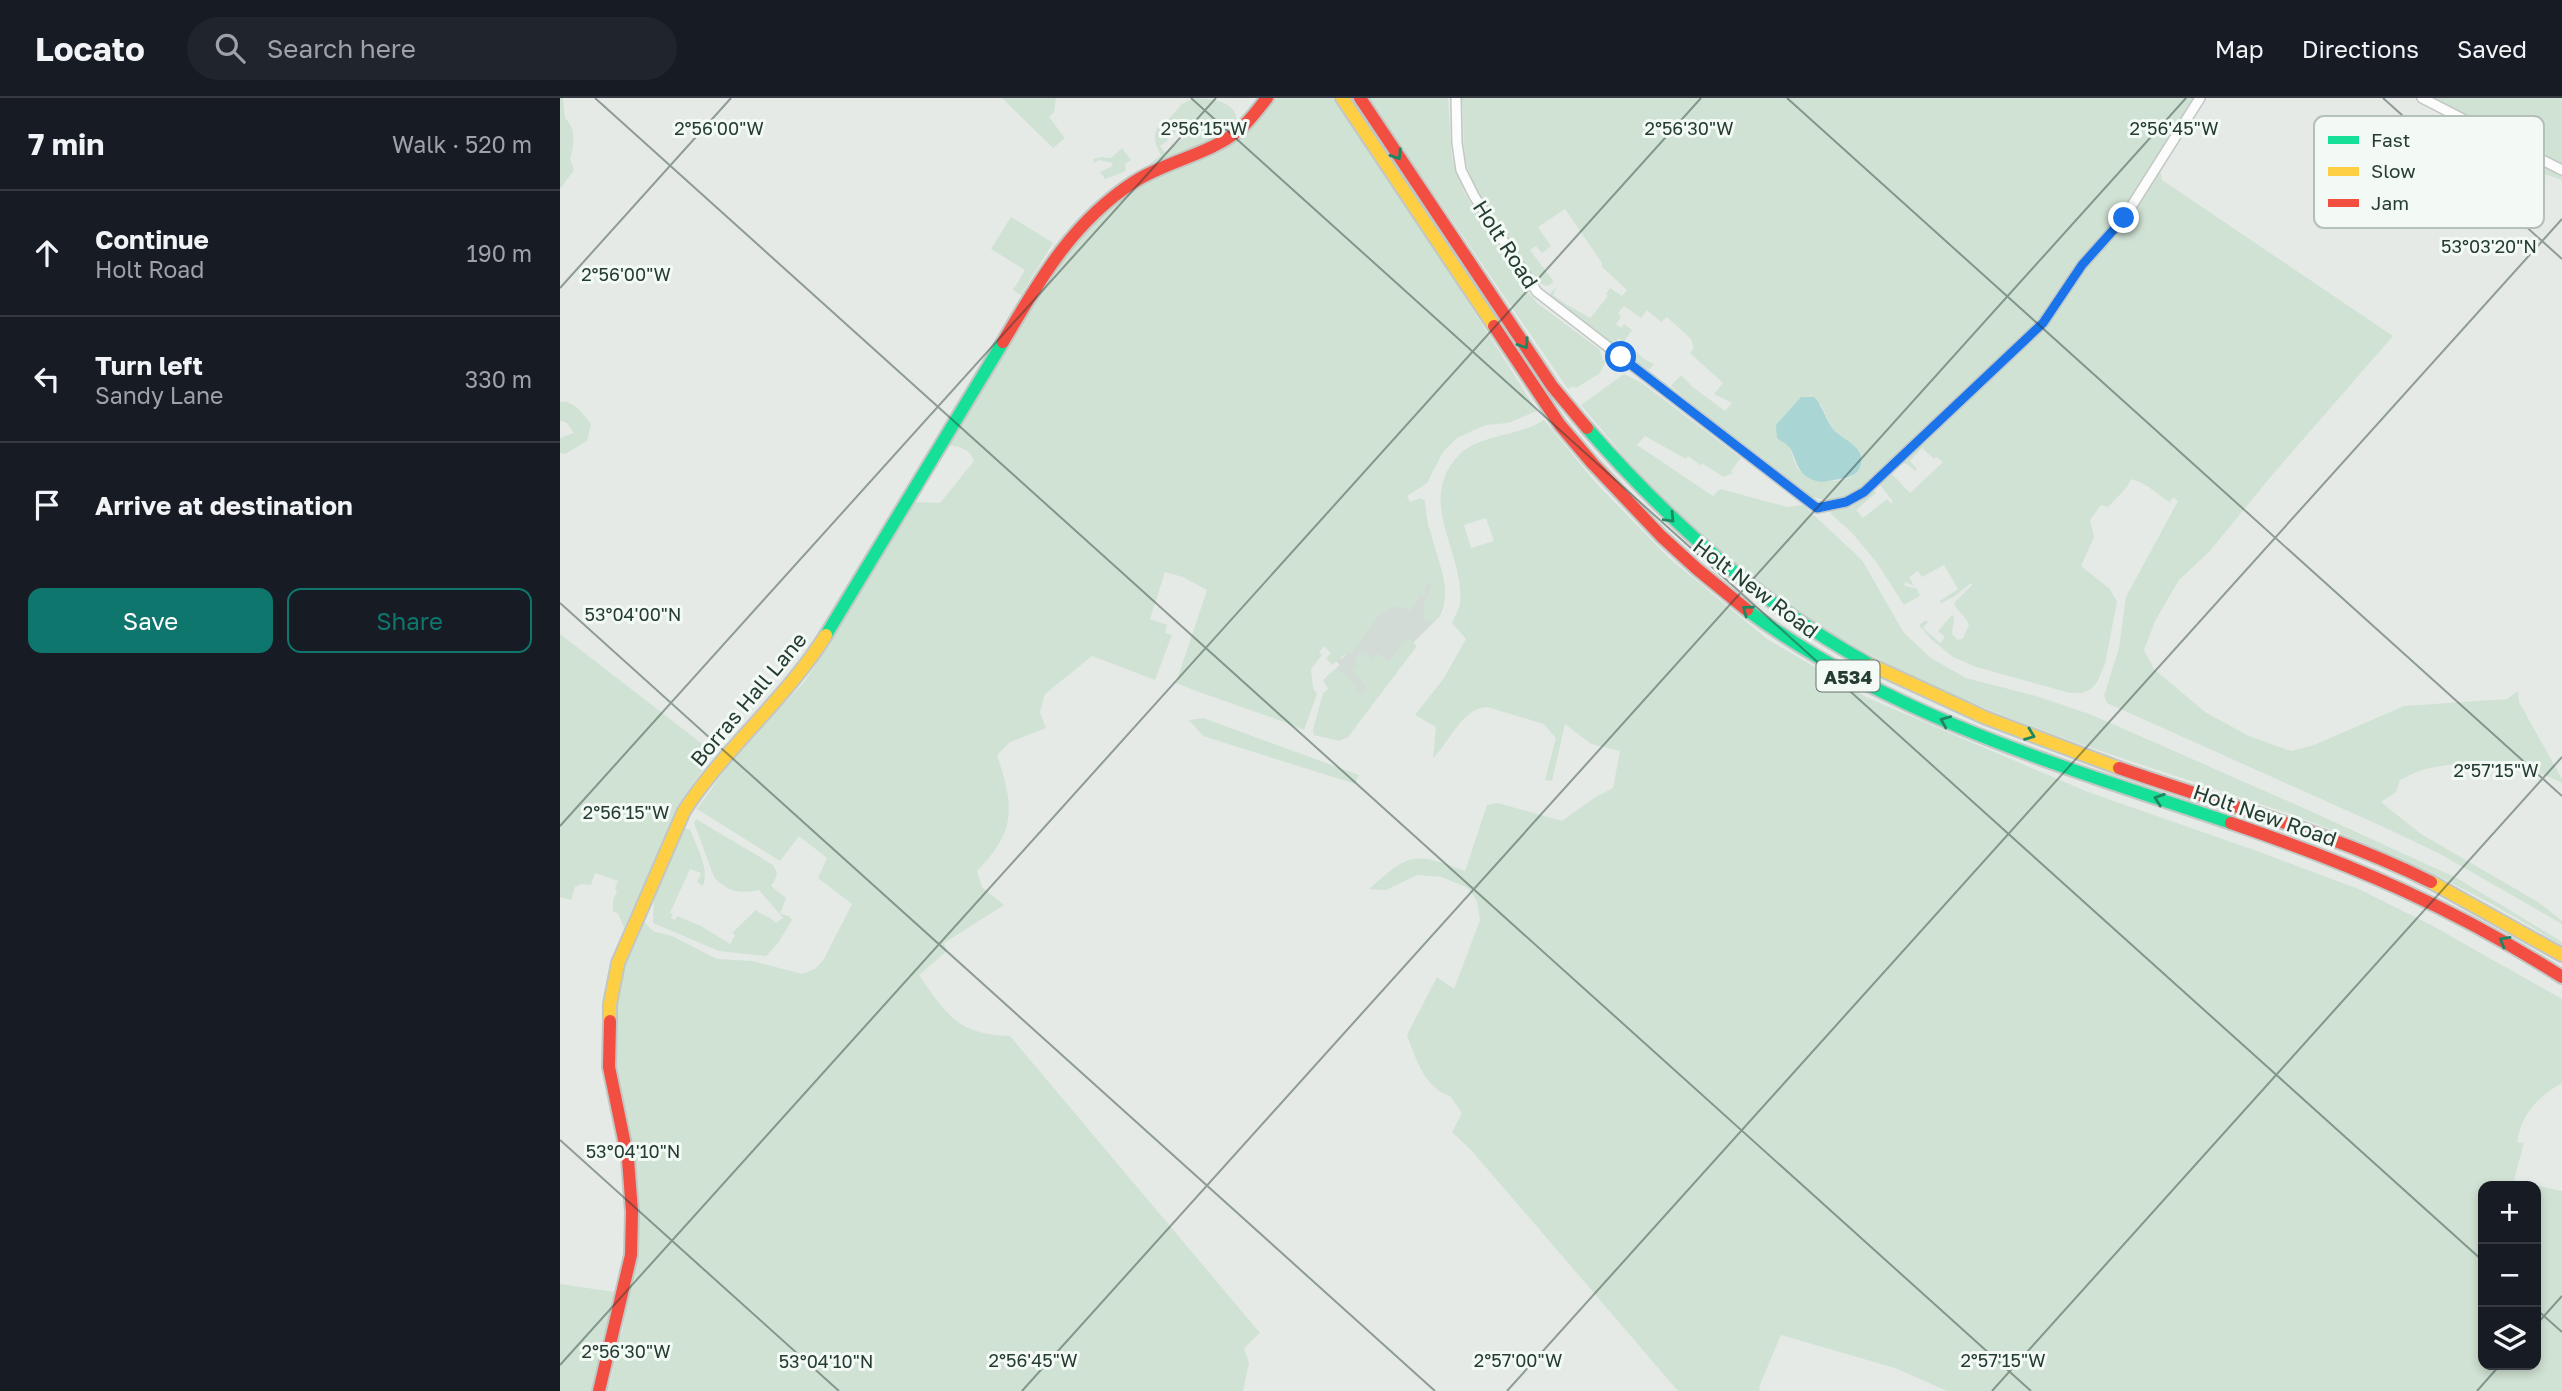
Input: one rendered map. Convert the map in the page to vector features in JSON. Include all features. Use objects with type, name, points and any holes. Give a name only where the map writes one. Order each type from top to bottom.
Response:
[{"type":"main road","name":"Borras Hall Lane","points":[[599,1391],[631,1255],[632,1234],[628,1159],[609,1068],[610,1004],[618,963],[677,824],[699,789],[786,689],[823,639],[1051,262],[1078,231],[1134,182],[1163,165],[1222,144],[1250,122],[1266,98]]},
{"type":"main road","name":"Holt New Road","points":[[1342,98],[1560,425],[1599,473],[1655,533],[1703,577],[1751,614],[1802,649],[1860,683],[1911,707],[2021,751],[2316,852],[2358,869],[2418,895],[2504,941],[2562,977]]},
{"type":"main road","name":"Holt New Road","points":[[1360,98],[1552,386],[1580,422],[1681,530],[1736,577],[1783,611],[1850,653],[1964,708],[2126,771],[2307,829],[2368,853],[2442,887],[2562,955]]},
{"type":"street","name":"Holt Road","points":[[1456,98],[1457,143],[1461,170],[1474,196],[1537,292],[1817,508],[1846,502],[1864,492],[2043,323],[2082,265],[2124,218],[2200,98]]},
{"type":"street","points":[[2422,98],[2457,116]]},
{"type":"street","points":[[2544,161],[2562,170]]},
{"type":"shaded area","points":[[1429,527],[1444,581],[1444,605],[1440,616],[1414,642],[1365,707],[1326,677],[1340,665],[1336,661],[1339,657],[1342,659],[1369,628],[1403,539]]},
{"type":"green space","points":[[560,98],[563,98],[565,118],[573,132],[570,159],[574,170],[560,189]]},
{"type":"green space","points":[[1002,98],[1056,98],[1054,112],[1049,117],[1065,138],[1053,148]]},
{"type":"green space","points":[[1194,98],[1217,101],[1230,107],[1236,118],[1235,126],[1204,143],[1148,165],[1161,155],[1155,141],[1158,127],[1168,140],[1160,146],[1165,152],[1188,135],[1182,127],[1173,134],[1165,123],[1182,104]]},
{"type":"green space","points":[[1275,98],[1333,98],[1444,264],[1537,411],[1508,423],[1485,425],[1457,438],[1443,452],[1427,483],[1407,496],[1410,502],[1421,498],[1425,501],[1429,529],[1445,590],[1441,613],[1433,623],[1424,619],[1424,605],[1431,581],[1426,587],[1425,595],[1418,596],[1410,611],[1400,607],[1383,612],[1352,653],[1347,653],[1332,665],[1326,658],[1331,653],[1324,646],[1319,652],[1322,655],[1311,669],[1313,688],[1317,694],[1304,730],[1176,683],[1207,590],[1183,577],[1165,572],[1150,619],[1167,625],[1165,633],[1172,635],[1155,680],[1092,656],[1045,694],[1040,712],[1046,728],[1010,742],[997,755],[1007,789],[1008,817],[999,843],[977,871],[982,887],[1004,905],[944,943],[947,951],[919,975],[955,1020],[978,1031],[1010,1036],[1260,1333],[1244,1348],[1249,1363],[1243,1391],[606,1391],[622,1333],[638,1236],[635,1177],[613,1060],[616,995],[623,963],[644,911],[645,923],[653,931],[672,936],[717,959],[752,961],[802,974],[815,969],[824,959],[852,904],[818,878],[827,858],[799,836],[780,861],[697,809],[735,756],[805,681],[914,502],[940,503],[974,461],[967,451],[948,445],[1056,263],[1080,236],[1144,179],[1203,156]]},
{"type":"green space","points":[[1368,98],[1448,98],[1452,158],[1465,194],[1537,303],[1599,349],[1606,361],[1600,373],[1576,388],[1574,386],[1568,389]]},
{"type":"green space","points":[[1461,98],[2200,98],[2152,172],[2148,170],[2123,215],[2160,168],[2162,180],[2393,336],[2209,552],[2179,580],[2155,621],[2144,650],[2154,669],[2205,712],[2249,736],[2291,751],[2314,745],[2404,706],[2507,699],[2518,691],[2519,702],[2562,783],[2513,767],[2459,764],[2423,770],[2400,780],[2396,792],[2381,802],[2421,834],[2538,902],[2562,921],[2562,924],[2440,854],[2107,703],[2104,696],[2119,648],[2126,597],[2178,501],[2173,497],[2170,502],[2138,481],[2131,479],[2108,507],[2101,505],[2090,520],[2094,537],[2081,566],[2110,589],[2117,602],[2105,664],[2091,689],[2082,693],[2070,693],[1976,667],[1953,657],[1919,625],[1926,620],[1928,622],[1923,628],[1940,643],[1945,637],[1938,631],[1952,615],[1952,634],[1958,640],[1963,638],[1969,625],[1954,603],[1971,583],[1941,603],[1940,601],[1958,589],[1944,565],[1922,577],[1918,571],[1909,577],[1914,586],[1906,582],[1903,585],[1917,589],[1920,596],[1904,605],[1877,563],[1853,534],[1831,514],[1831,510],[1852,506],[1873,489],[1876,493],[1856,510],[1863,518],[1887,499],[1892,504],[1892,500],[1879,484],[1890,472],[1910,493],[1943,462],[1936,457],[1934,459],[1922,448],[1910,461],[1917,469],[1915,471],[1907,464],[1900,463],[1869,485],[1845,497],[1821,499],[1809,495],[1723,431],[1671,386],[1681,375],[1725,411],[1732,403],[1714,394],[1723,383],[1690,353],[1694,348],[1691,339],[1667,317],[1661,322],[1647,310],[1641,318],[1624,306],[1618,313],[1621,317],[1616,324],[1621,328],[1624,324],[1632,330],[1624,341],[1644,359],[1654,364],[1649,370],[1616,346],[1621,340],[1619,338],[1613,344],[1551,298],[1550,293],[1557,287],[1553,295],[1590,318],[1608,296],[1606,294],[1610,288],[1622,296],[1627,290],[1602,267],[1602,263],[1565,209],[1538,227],[1551,246],[1542,253],[1536,246],[1530,250],[1554,282],[1547,286],[1536,282],[1473,183],[1464,151]],"holes":[[[1820,403],[1836,432],[1856,447],[1861,455],[1860,469],[1846,479],[1825,481],[1806,475],[1797,467],[1788,445]]]},
{"type":"green space","points":[[2434,98],[2562,98],[2562,180],[2544,174],[2544,116],[2466,116]]},
{"type":"green space","points":[[1122,148],[1131,160],[1125,164],[1126,171],[1105,179],[1100,172],[1111,167],[1113,163],[1099,160],[1095,163],[1093,159],[1111,158]]},
{"type":"green space","points":[[1011,217],[1053,243],[1021,295],[1013,290],[1025,270],[991,249]]},
{"type":"green space","points":[[1624,374],[1642,383],[1741,458],[1731,471],[1733,473],[1724,477],[1645,436],[1637,445],[1713,496],[1720,489],[1788,507],[1803,505],[1862,560],[1904,633],[1931,658],[1966,678],[2036,696],[2092,715],[2457,878],[2562,942],[2562,946],[2477,896],[2388,853],[2303,819],[1994,712],[1902,671],[1835,635],[1769,591],[1688,524],[1646,481],[1581,405]]},
{"type":"green space","points":[[560,402],[574,405],[591,424],[587,441],[565,454],[560,453],[560,438],[574,433],[566,422],[560,421]]},
{"type":"green space","points":[[1544,420],[1596,483],[1669,558],[1767,639],[1868,698],[2088,792],[2361,890],[2431,925],[2562,999],[2562,1083],[2538,1100],[2523,1123],[2517,1142],[2524,1143],[2514,1180],[2518,1181],[2478,1181],[2478,1370],[2541,1370],[2541,1186],[2562,1191],[2562,1391],[1947,1391],[1895,1368],[1781,1335],[1759,1387],[1761,1391],[1678,1391],[1472,1151],[1452,1132],[1462,1113],[1450,1096],[1434,1087],[1422,1071],[1414,1053],[1407,1035],[1437,977],[1454,989],[1480,920],[1477,901],[1468,888],[1441,877],[1417,875],[1386,890],[1369,889],[1394,868],[1413,859],[1434,861],[1465,871],[1487,805],[1498,803],[1562,821],[1613,788],[1620,751],[1591,744],[1565,724],[1552,781],[1545,780],[1556,738],[1544,724],[1487,707],[1478,709],[1463,720],[1433,758],[1436,727],[1415,715],[1444,678],[1466,639],[1452,623],[1459,608],[1460,584],[1441,508],[1441,490],[1447,472],[1460,454],[1469,447],[1523,430]],"holes":[[[1486,518],[1494,541],[1471,548],[1464,525]]]},
{"type":"green space","points":[[560,634],[714,753],[680,803],[624,928],[618,913],[613,912],[618,881],[595,873],[591,885],[581,884],[575,887],[571,900],[560,897]]},
{"type":"green space","points":[[1408,638],[1417,646],[1348,737],[1339,741],[1314,735],[1323,693],[1328,689],[1323,680],[1337,668],[1356,684],[1355,690],[1362,695],[1367,689],[1353,669],[1357,665],[1355,658],[1363,652],[1372,659],[1378,653],[1389,661]]},
{"type":"green space","points":[[1203,718],[1359,775],[1355,784],[1203,736],[1189,720]]},
{"type":"green space","points":[[696,819],[775,868],[776,876],[771,886],[786,898],[780,914],[789,916],[792,920],[778,943],[766,956],[719,951],[653,923],[654,889],[682,829],[690,829],[701,858],[705,879],[703,886],[697,882],[701,873],[690,869],[670,913],[673,914],[671,918],[675,920],[677,916],[701,926],[730,944],[735,935],[732,933],[756,910],[776,923],[783,918],[759,890],[735,891],[714,877],[694,823]]},
{"type":"green space","points":[[560,1284],[615,1292],[592,1391],[560,1391]]},
{"type":"water","points":[[1801,397],[1814,397],[1833,429],[1857,448],[1862,458],[1856,473],[1821,482],[1802,473],[1790,447],[1777,438],[1776,425]]},
{"type":"traffic: fast","points":[[826,635],[1003,342]]},
{"type":"traffic: fast","points":[[1587,428],[1650,496],[1718,559],[1792,616],[1871,665]]},
{"type":"traffic: fast","points":[[1747,610],[1802,648],[1919,710],[2042,759],[2231,823]]},
{"type":"traffic: slow","points":[[1342,98],[1494,326]]},
{"type":"traffic: slow","points":[[610,1021],[610,1004],[618,963],[684,811],[718,766],[793,681],[826,635]]},
{"type":"traffic: slow","points":[[1871,665],[1986,718],[2119,768]]},
{"type":"traffic: slow","points":[[2431,882],[2562,955]]},
{"type":"traffic: jam","points":[[1003,342],[1044,275],[1092,215],[1146,175],[1227,139],[1247,123],[1267,98]]},
{"type":"traffic: jam","points":[[1360,98],[1552,386],[1587,428]]},
{"type":"traffic: jam","points":[[1494,326],[1560,425],[1593,464],[1661,536],[1747,610]]},
{"type":"traffic: jam","points":[[2119,768],[2355,848],[2431,882]]},
{"type":"traffic: jam","points":[[2231,823],[2360,872],[2442,909],[2562,977]]},
{"type":"traffic: jam","points":[[599,1391],[631,1255],[632,1212],[628,1159],[609,1067],[610,1021]]},
{"type":"route","points":[[1621,357],[1817,508],[1846,502],[1864,492],[2043,323],[2082,265],[2124,218]]}]
